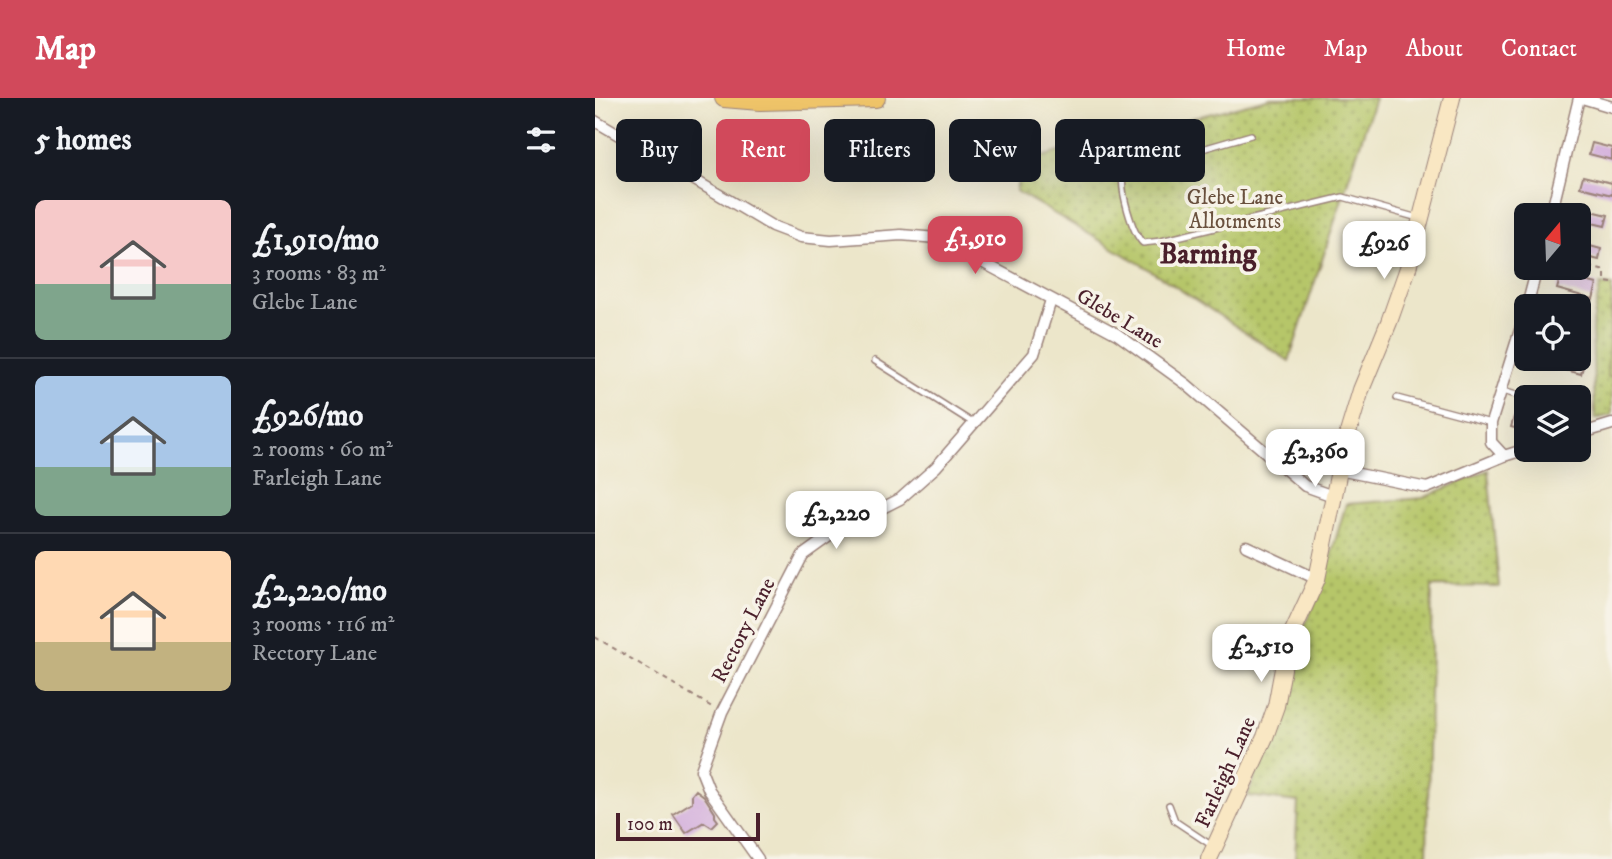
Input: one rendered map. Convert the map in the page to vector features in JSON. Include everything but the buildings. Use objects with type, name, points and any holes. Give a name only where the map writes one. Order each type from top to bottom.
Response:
[{"type":"main road","points":[[724,98],[876,98]]},
{"type":"street","name":"Farleigh Lane","points":[[1212,853],[1265,737],[1276,706],[1288,642],[1317,579],[1352,417],[1389,322],[1421,219],[1452,98]]},
{"type":"street","points":[[1554,203],[1580,98],[1612,107]]},
{"type":"street","name":"Glebe Lane","points":[[595,121],[772,226],[801,237],[831,240],[901,235],[937,238],[1117,334],[1186,384],[1305,485],[1333,496]]},
{"type":"street","name":"Rectory Lane","points":[[758,859],[709,790],[701,770],[722,712],[803,555],[835,532],[900,499],[936,467],[1034,354],[1052,300]]},
{"type":"street","points":[[1504,456],[1491,442],[1491,423],[1514,353]]},
{"type":"street","points":[[1591,430],[1612,424]]},
{"type":"street","points":[[1339,470],[1427,488],[1514,453]]},
{"type":"street","points":[[1246,546],[1317,579]]},
{"type":"lane","points":[[1251,135],[1126,172],[1123,175],[1123,187],[1133,226],[1140,241],[1161,241],[1342,197],[1421,219]]},
{"type":"lane","points":[[875,361],[973,422]]},
{"type":"lane","points":[[1503,391],[1514,394]]},
{"type":"lane","points":[[1397,398],[1491,423]]},
{"type":"lane","points":[[1169,805],[1175,821],[1212,853]]},
{"type":"path","points":[[1591,267],[1605,271],[1605,282],[1612,283]]},
{"type":"path","points":[[595,637],[722,712]]},
{"type":"green space","name":"Glebe Lane Allotments","points":[[1271,98],[1375,98],[1289,361],[1147,268],[1016,191],[1018,182],[1041,182],[1041,157],[1055,153],[1055,182],[1205,182],[1205,119],[1189,119]]},
{"type":"green space","points":[[1600,285],[1612,286],[1612,415],[1595,419],[1592,328]]},
{"type":"green space","points":[[1611,305],[1612,377],[1607,377]]},
{"type":"green space","points":[[1488,470],[1499,587],[1432,586],[1427,859],[1295,859],[1298,802],[1247,796],[1275,731],[1294,650],[1322,586],[1346,504],[1423,498]]},
{"type":"district","name":"Barming","points":[[1208,253]]}]
